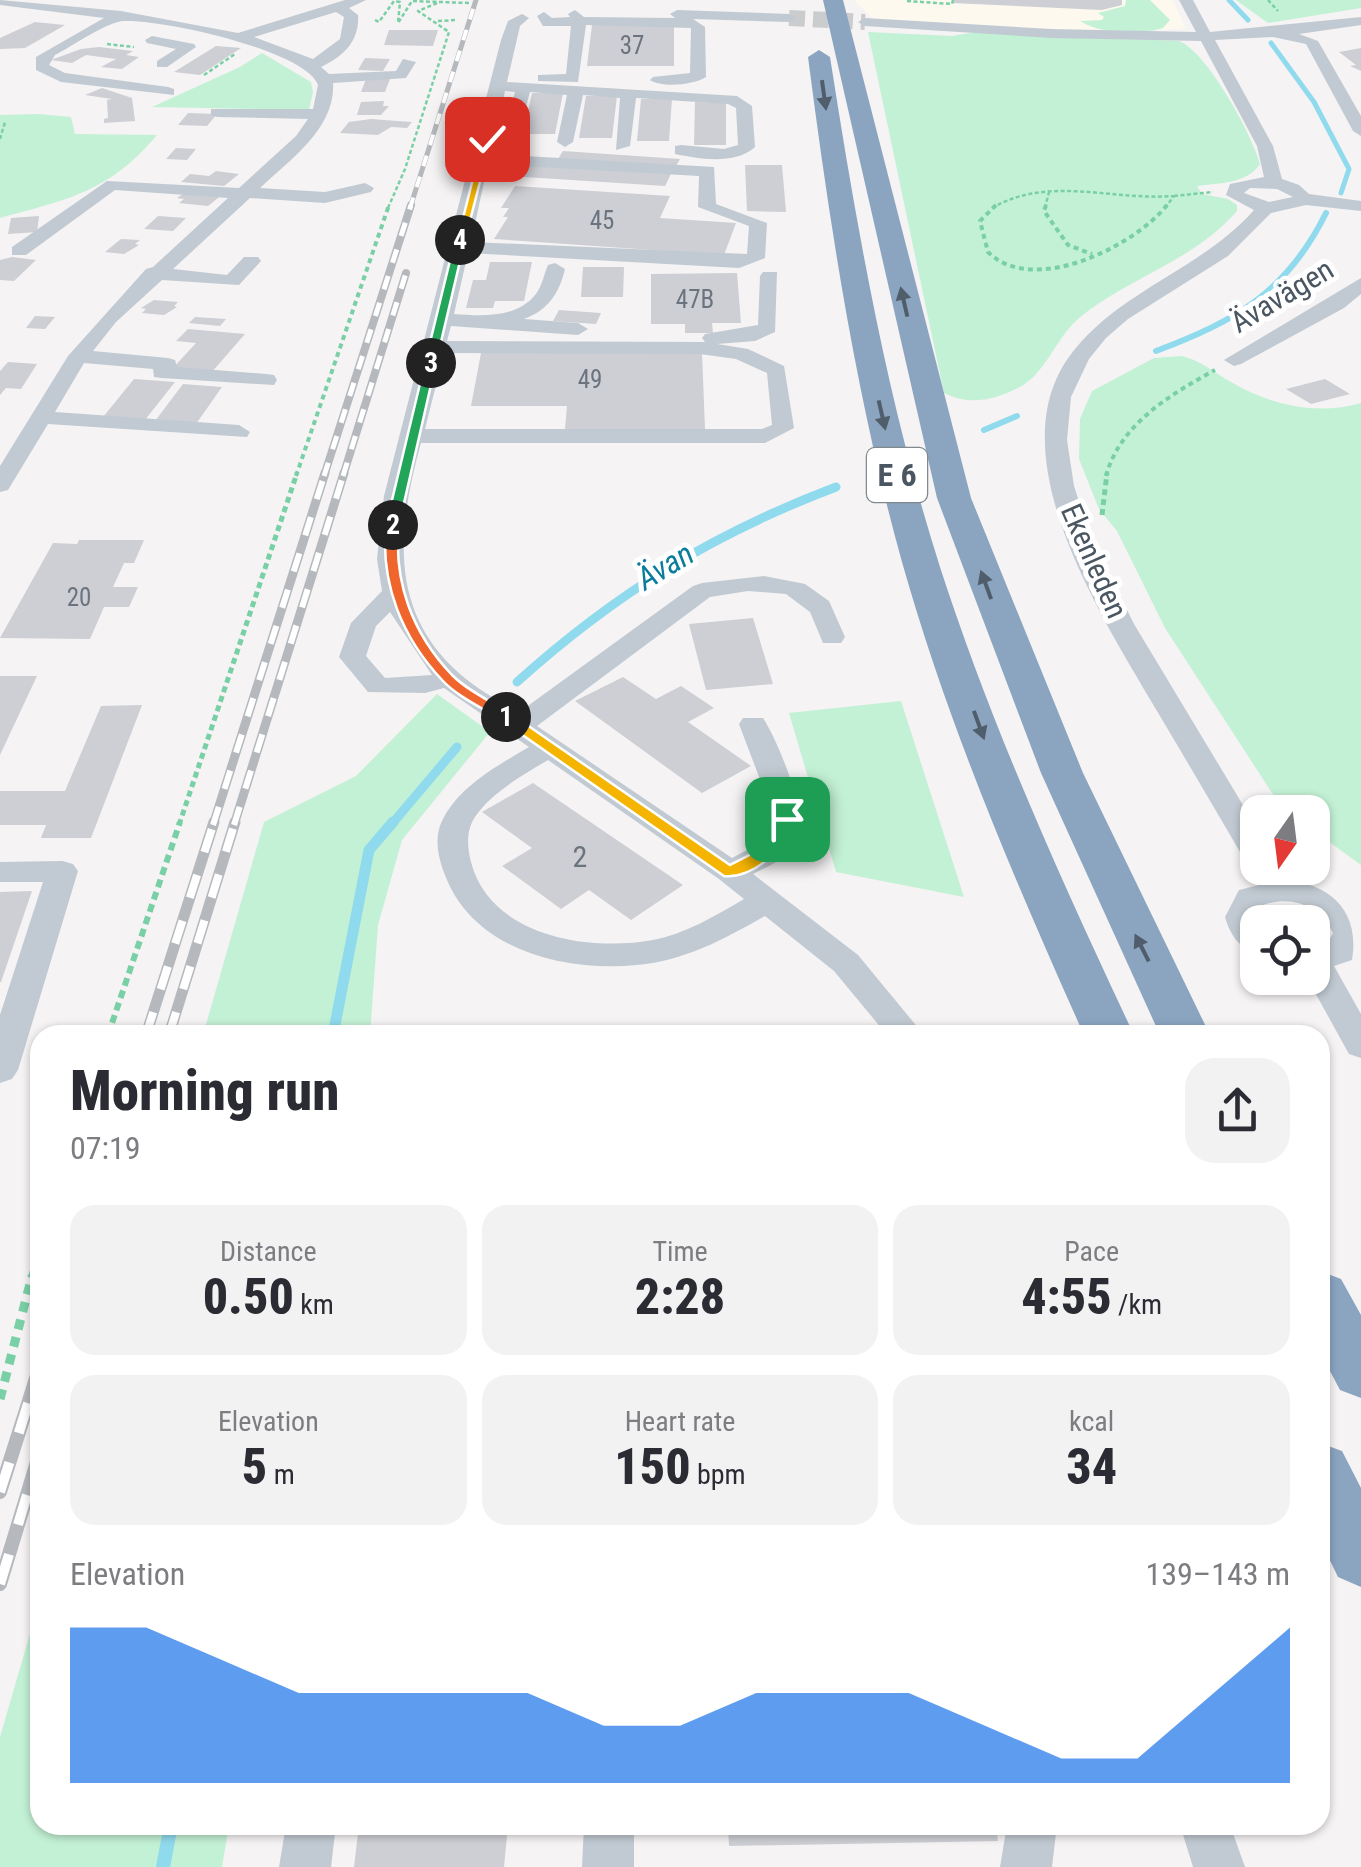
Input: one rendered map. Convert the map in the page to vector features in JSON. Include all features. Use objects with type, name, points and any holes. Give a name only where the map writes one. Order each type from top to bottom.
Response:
[{"type":"highway","name":"E 6","points":[[833,0],[954,498],[1062,773],[1181,1025]]},
{"type":"highway","name":"E 6","points":[[797,9],[819,56],[877,392],[902,499],[945,634],[998,776],[1060,930],[1104,1025]]},
{"type":"highway","points":[[1330,1314],[1361,1371]]},
{"type":"highway","points":[[1330,1492],[1361,1555]]},
{"type":"street","points":[[149,0],[94,37],[70,41],[41,60],[41,67],[61,77],[168,92]]},
{"type":"street","points":[[240,44],[326,16],[359,0]]},
{"type":"street","points":[[1186,0],[1265,146],[1274,183]]},
{"type":"street","points":[[0,2],[115,25],[192,28],[350,15],[351,30],[320,84],[302,140],[153,273],[78,356],[0,485]]},
{"type":"street","points":[[896,7],[926,25]]},
{"type":"street","points":[[896,7],[1044,16],[1099,33]]},
{"type":"street","points":[[797,9],[646,12],[548,23],[529,11],[513,24],[507,83],[493,146],[458,246],[411,436],[390,539],[395,593],[416,635],[449,679],[730,872],[846,963],[899,1025]]},
{"type":"street","points":[[565,142],[574,84],[577,17]]},
{"type":"street","points":[[507,83],[574,84],[698,77],[698,27],[693,24],[577,17]]},
{"type":"street","points":[[865,22],[1206,35],[1275,33],[1361,21]]},
{"type":"street","points":[[192,28],[240,44],[320,84]]},
{"type":"street","points":[[885,30],[946,33],[972,28]]},
{"type":"street","points":[[1275,33],[1332,47],[1361,99]]},
{"type":"street","points":[[1135,34],[1143,51]]},
{"type":"street","points":[[134,42],[189,47],[162,64]]},
{"type":"street","points":[[318,43],[312,54],[320,84]]},
{"type":"street","points":[[1312,44],[1361,132]]},
{"type":"street","points":[[216,112],[320,84],[401,75],[408,62]]},
{"type":"street","points":[[507,83],[574,84],[628,92],[682,123],[661,149]]},
{"type":"street","points":[[622,146],[628,92]]},
{"type":"street","points":[[493,146],[528,141]]},
{"type":"street","points":[[546,142],[584,144]]},
{"type":"street","points":[[603,145],[642,148]]},
{"type":"street","points":[[458,246],[739,262],[756,258],[758,223],[706,207],[698,192],[708,171],[493,146]]},
{"type":"street","points":[[1303,199],[1296,190],[1274,183],[1247,183],[1234,191],[1239,198],[1266,206],[1288,206],[1303,199],[1361,206]]},
{"type":"street","points":[[18,251],[62,222],[96,192],[113,185],[284,195],[356,194]]},
{"type":"street","points":[[260,216],[284,195]]},
{"type":"street","name":"Ekenleden","points":[[1240,827],[1111,608],[1086,556],[1066,502],[1057,428],[1068,377],[1096,338],[1131,308],[1233,246],[1266,206]]},
{"type":"street","points":[[153,273],[232,281],[251,261]]},
{"type":"street","points":[[438,336],[512,316],[542,303],[552,288],[555,269]]},
{"type":"street","points":[[486,320],[647,336],[730,338],[763,332],[772,322],[770,276]]},
{"type":"street","name":"Ävavägen","points":[[1234,360],[1325,311],[1361,284]]},
{"type":"street","points":[[438,336],[636,342],[647,336]]},
{"type":"street","points":[[411,436],[512,426],[765,436],[782,428],[780,375],[755,358],[720,348],[438,336]]},
{"type":"street","points":[[78,356],[175,355],[162,372],[266,380]]},
{"type":"street","points":[[40,417],[239,432]]},
{"type":"street","points":[[519,726],[702,591],[737,583],[789,588],[820,607],[832,637]]},
{"type":"street","points":[[395,593],[364,623],[352,657],[378,686],[425,685],[449,679]]},
{"type":"street","points":[[730,872],[771,850],[784,836],[787,819],[753,724]]},
{"type":"street","points":[[549,747],[506,774],[460,816],[453,834],[452,854],[462,887],[486,916],[521,938],[558,948],[597,955],[636,954],[672,948],[710,934],[766,900]]},
{"type":"street","points":[[0,872],[62,871],[0,1070]]},
{"type":"street","points":[[1244,905],[1266,885]]},
{"type":"street","points":[[1288,885],[1310,894],[1353,923],[1340,952],[1330,955]]},
{"type":"street","points":[[1330,989],[1361,1044]]},
{"type":"street","points":[[305,1867],[310,1835]]},
{"type":"street","points":[[608,1867],[609,1835]]},
{"type":"street","points":[[1026,1867],[1031,1835]]},
{"type":"street","points":[[1208,1835],[1219,1867]]},
{"type":"path","points":[[409,0],[440,2]]},
{"type":"path","points":[[896,7],[952,4],[953,0]]},
{"type":"path","points":[[378,9],[375,22],[379,22],[392,2],[400,2],[395,22],[400,22],[410,1],[469,3]]},
{"type":"path","points":[[111,1025],[382,220],[443,55],[450,32],[418,11],[440,2]]},
{"type":"path","points":[[431,20],[446,14]]},
{"type":"path","points":[[431,20],[456,20]]},
{"type":"path","points":[[94,37],[134,42]]},
{"type":"path","points":[[204,75],[240,44]]},
{"type":"path","points":[[0,139],[5,122]]},
{"type":"path","points":[[1174,196],[1144,229],[1100,254],[1046,268],[1015,266],[990,256],[978,230],[980,218],[1004,200],[1049,192],[1174,196],[1234,191]]},
{"type":"path","points":[[1049,192],[1044,211],[1060,240],[1077,253],[1100,254]]},
{"type":"path","points":[[393,198],[402,198]]},
{"type":"path","points":[[1102,519],[1104,480],[1121,440],[1140,419],[1182,387],[1234,360]]},
{"type":"path","points":[[0,1399],[30,1283]]},
{"type":"shaded area","points":[[854,0],[1173,0],[1186,29],[1113,32],[876,22]]},
{"type":"green space","points":[[1126,0],[1150,0],[1170,20],[1163,28],[1131,33],[1098,29],[1080,21],[1102,20],[1104,17],[1098,13],[1125,6]]},
{"type":"green space","points":[[1236,0],[1361,0],[1361,8],[1268,23]]},
{"type":"green space","points":[[868,32],[952,36],[977,32],[1179,41],[1215,77],[1248,134],[1260,164],[1240,179],[1197,186],[1202,194],[1228,199],[1237,205],[1237,211],[1220,229],[1181,257],[1097,304],[1078,319],[1028,382],[991,398],[953,397],[944,393]]},
{"type":"green space","points":[[262,53],[311,82],[309,110],[152,107],[240,67]]},
{"type":"green space","points":[[0,115],[71,117],[75,134],[157,135],[122,169],[86,191],[0,218]]},
{"type":"green space","points":[[1182,356],[1246,390],[1294,406],[1328,408],[1361,403],[1361,865],[1330,842],[1330,795],[1273,795],[1165,628],[1117,531],[1099,509],[1079,459],[1080,419],[1092,391],[1154,358]]},
{"type":"green space","points":[[437,694],[490,732],[402,840],[378,925],[371,1025],[206,1025],[264,822],[356,776]]},
{"type":"green space","points":[[901,701],[964,897],[836,872],[789,713]]},
{"type":"green space","points":[[30,1634],[30,1835],[227,1835],[222,1867],[0,1867],[0,1737]]},
{"type":"building","points":[[952,0],[1122,0],[1122,5],[1102,10]]},
{"type":"building","points":[[35,22],[65,25],[25,48],[0,49],[0,38]]},
{"type":"building","points":[[592,25],[674,25],[674,66],[587,66]]},
{"type":"building","points":[[389,30],[438,30],[433,46],[384,45]]},
{"type":"building","points":[[216,46],[241,48],[200,75],[174,72]]},
{"type":"building","points":[[1361,48],[1361,71],[1350,66],[1356,65],[1339,52]]},
{"type":"building","points":[[81,49],[133,51],[126,55],[139,57],[122,69],[101,67],[116,59],[86,55],[72,63],[51,60]]},
{"type":"building","points":[[365,58],[390,59],[383,71],[358,70]]},
{"type":"building","points":[[366,79],[390,79],[385,92],[361,92]]},
{"type":"building","points":[[102,88],[132,98],[135,121],[104,123],[108,118],[107,100],[112,99],[85,95]]},
{"type":"building","points":[[532,93],[563,93],[555,134],[523,134]]},
{"type":"building","points":[[586,96],[617,96],[612,138],[579,138]]},
{"type":"building","points":[[641,99],[672,99],[669,141],[637,141]]},
{"type":"building","points":[[384,101],[383,106],[389,106],[381,115],[357,115],[361,102]]},
{"type":"building","points":[[695,102],[726,103],[726,145],[694,145]]},
{"type":"building","points":[[188,113],[217,114],[207,126],[178,125]]},
{"type":"building","points":[[349,122],[412,122],[407,128],[391,127],[378,135],[340,133]]},
{"type":"building","points":[[176,148],[196,149],[187,160],[166,159]]},
{"type":"building","points":[[563,151],[680,159],[676,166],[558,159]]},
{"type":"building","points":[[517,164],[671,174],[665,186],[509,176]]},
{"type":"building","points":[[745,165],[782,165],[786,212],[747,211]]},
{"type":"building","points":[[216,171],[239,174],[224,186],[181,182],[190,174],[209,176]]},
{"type":"building","points":[[515,186],[670,196],[660,218],[736,223],[724,255],[494,239],[508,217],[503,217],[509,208],[501,208]]},
{"type":"building","points":[[183,194],[223,194],[208,206],[179,203],[184,199],[177,198]]},
{"type":"building","points":[[39,216],[37,232],[8,234],[11,218]]},
{"type":"building","points":[[158,216],[186,218],[173,231],[144,229]]},
{"type":"building","points":[[121,239],[140,240],[135,244],[139,245],[124,254],[105,252]]},
{"type":"building","points":[[0,260],[36,260],[14,281],[0,280]]},
{"type":"building","points":[[490,262],[532,262],[524,301],[495,301],[493,308],[466,308],[473,280],[486,280]]},
{"type":"building","points":[[583,267],[624,267],[623,297],[581,297]]},
{"type":"building","points":[[737,273],[741,323],[712,323],[713,333],[685,333],[685,324],[651,324],[651,274]]},
{"type":"building","points":[[154,300],[178,302],[164,315],[142,313],[146,309],[141,308]]},
{"type":"building","points":[[559,310],[601,313],[596,324],[553,321]]},
{"type":"building","points":[[35,316],[55,317],[45,329],[26,328]]},
{"type":"building","points":[[195,317],[226,319],[220,326],[189,323]]},
{"type":"building","points":[[188,329],[245,334],[211,373],[172,369],[196,343],[176,341]]},
{"type":"building","points":[[481,353],[702,353],[705,429],[565,429],[567,406],[471,406]]},
{"type":"building","points":[[8,362],[37,364],[21,389],[6,388],[0,395],[0,371]]},
{"type":"building","points":[[134,379],[175,382],[145,420],[103,417]]},
{"type":"building","points":[[1325,379],[1350,394],[1311,404],[1286,389]]},
{"type":"building","points":[[183,384],[222,387],[196,424],[155,421]]},
{"type":"building","points":[[79,540],[144,540],[134,563],[124,563],[113,587],[138,587],[129,607],[104,607],[90,639],[0,638],[53,543],[77,544]]},
{"type":"building","points":[[753,618],[773,684],[706,690],[689,624]]},
{"type":"building","points":[[0,676],[37,676],[0,755]]},
{"type":"building","points":[[623,677],[656,699],[681,686],[714,708],[688,722],[751,766],[702,793],[575,701]]},
{"type":"building","points":[[142,705],[91,838],[41,838],[46,825],[0,825],[0,791],[65,791],[101,706]]},
{"type":"building","points":[[533,783],[683,885],[631,920],[589,890],[561,909],[502,866],[532,848],[482,812]]},
{"type":"building","points":[[32,891],[1,982],[0,982],[0,892]]},
{"type":"building","points":[[358,1835],[507,1835],[504,1867],[354,1867]]},
{"type":"building","points":[[728,1835],[997,1835],[998,1841],[729,1846]]},
{"type":"waterway","name":"Ävan","points":[[1229,0],[1248,20]]},
{"type":"waterway","name":"Ävan","points":[[1271,43],[1314,102],[1349,169],[1341,193]]},
{"type":"waterway","points":[[1156,351],[1211,328],[1256,300],[1294,264],[1326,213]]},
{"type":"waterway","name":"Ävan","points":[[984,430],[1017,416]]},
{"type":"waterway","points":[[517,682],[591,621],[667,569],[748,525],[836,487]]},
{"type":"waterway","name":"Ävan","points":[[391,825],[457,747]]},
{"type":"waterway","name":"Ävan","points":[[335,1025],[369,850],[393,822]]},
{"type":"waterway","name":"Ävan","points":[[163,1867],[169,1835]]},
{"type":"tunnel","points":[[789,18],[865,22]]},
{"type":"railway","points":[[410,208],[476,0]]},
{"type":"railway","points":[[324,476],[411,205]]},
{"type":"railway","points":[[343,476],[406,273]]},
{"type":"railway","points":[[213,825],[325,473]]},
{"type":"railway","points":[[234,825],[344,473]]},
{"type":"railway","points":[[149,1025],[214,822]]},
{"type":"railway","points":[[172,1025],[235,822]]},
{"type":"railway","points":[[0,1492],[30,1398]]},
{"type":"railway","points":[[0,1584],[30,1485]]},
{"type":"route","points":[[487,139],[411,436],[390,539],[395,593],[404,614],[449,679],[730,872],[771,850],[784,836],[787,819]]}]
